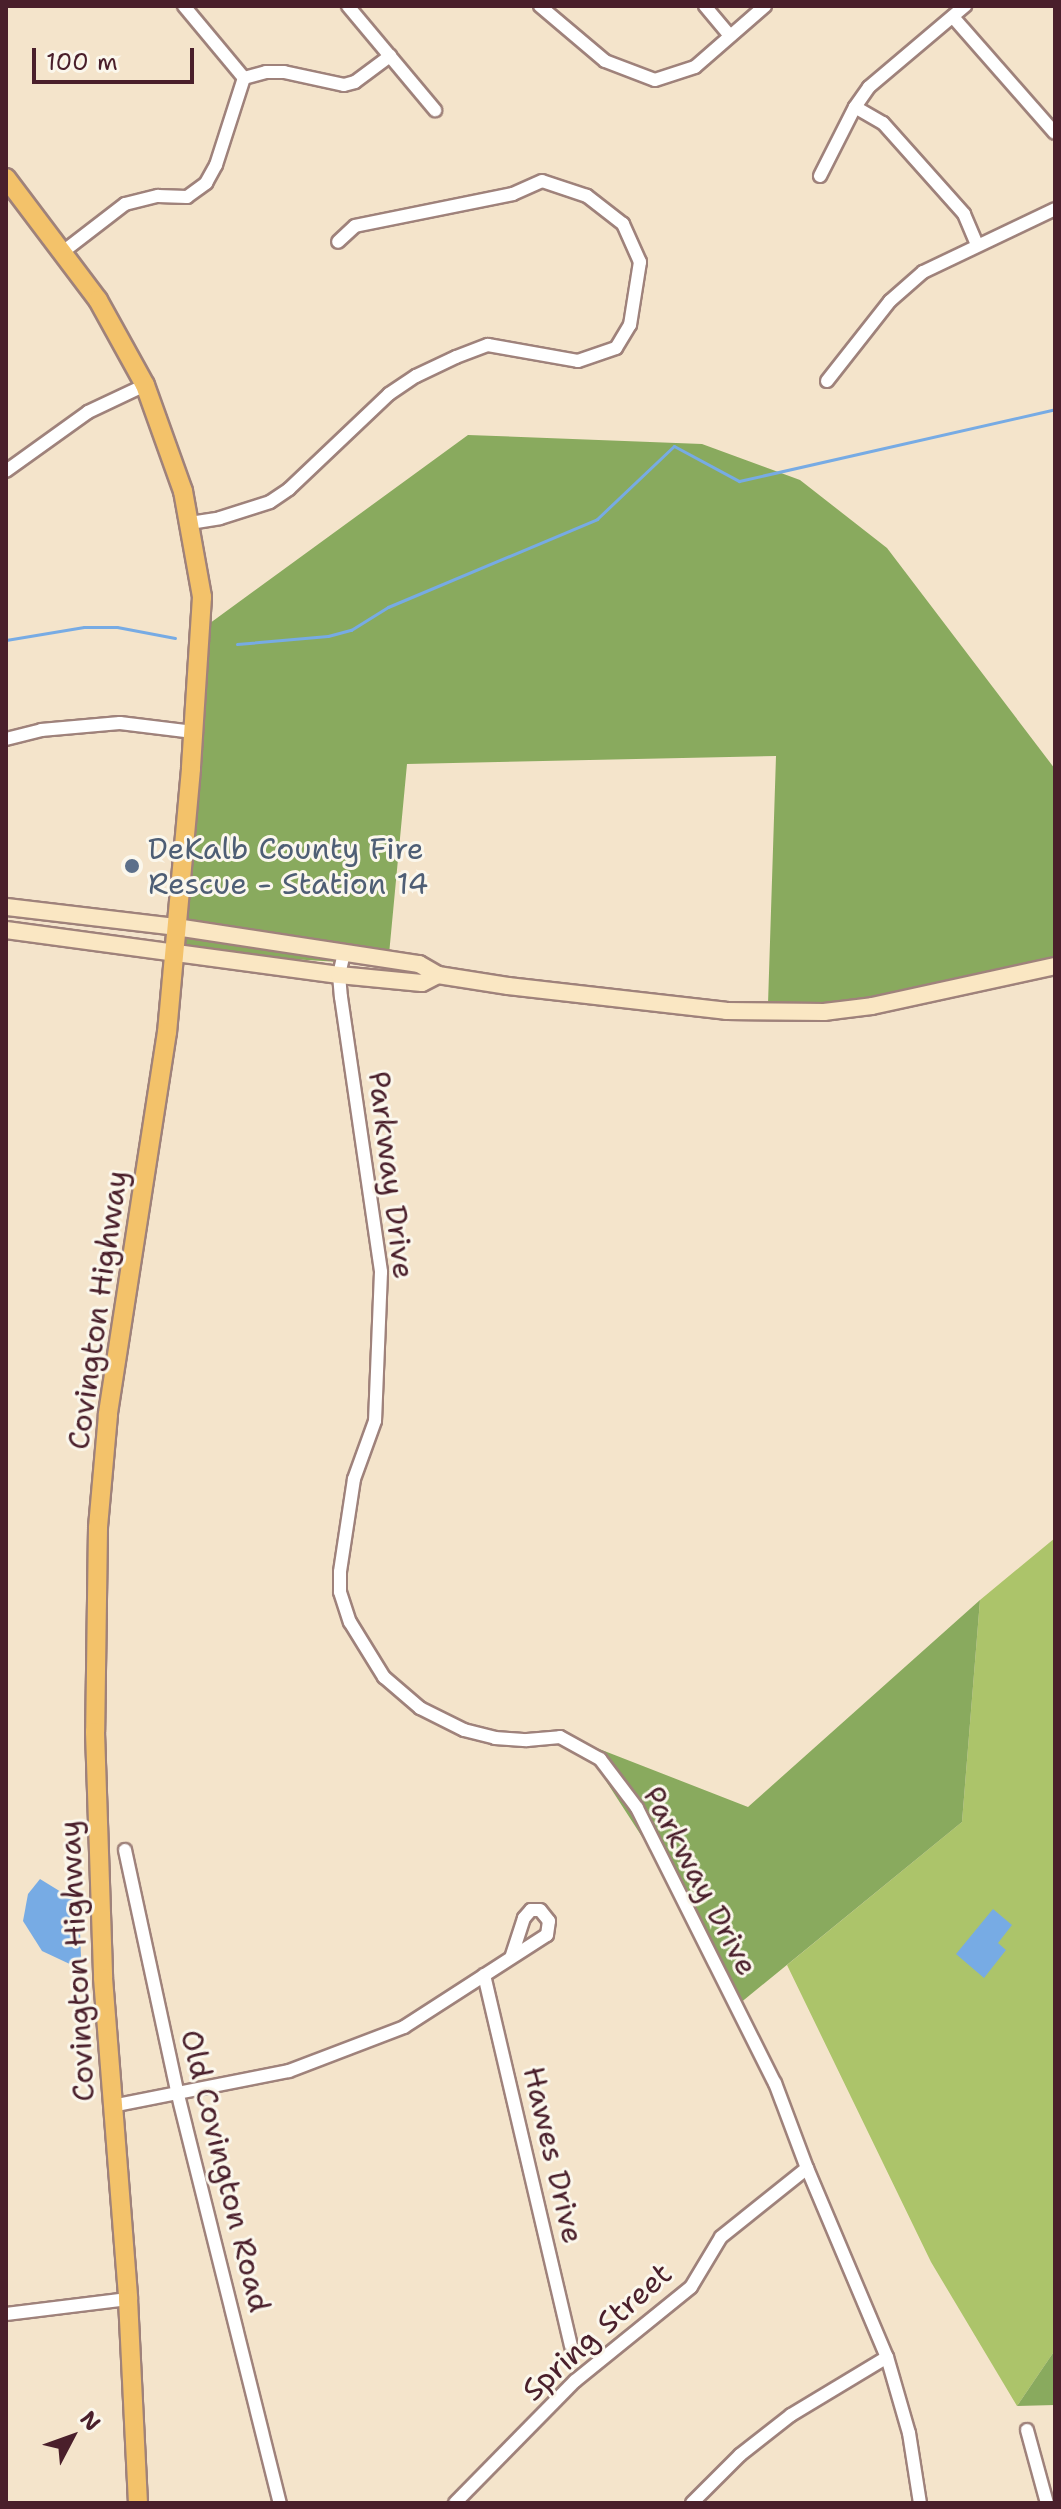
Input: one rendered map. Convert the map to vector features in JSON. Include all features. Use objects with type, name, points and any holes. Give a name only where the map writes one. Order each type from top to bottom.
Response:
[{"type":"main road","name":"Covington Highway","points":[[6,178],[98,300],[145,385],[174,460],[190,523],[202,597],[167,1032],[108,1415],[98,1528],[95,1732],[103,1978],[128,2299],[138,2503]]},
{"type":"main road","points":[[6,907],[176,927],[419,964],[438,975],[685,1007],[824,1012],[921,997],[1055,966]]},
{"type":"main road","points":[[6,930],[339,975],[422,983],[438,975]]},
{"type":"street","points":[[184,6],[244,78]]},
{"type":"street","points":[[348,6],[435,110]]},
{"type":"street","points":[[540,6],[605,61],[655,80],[695,67],[765,6]]},
{"type":"street","points":[[705,6],[730,36]]},
{"type":"street","points":[[820,176],[855,107],[869,87],[965,6]]},
{"type":"street","points":[[953,17],[1055,133]]},
{"type":"street","points":[[244,78],[266,72],[284,72],[344,85],[355,82],[390,56]]},
{"type":"street","points":[[64,251],[125,204],[158,196],[187,197],[206,183],[216,165],[244,78]]},
{"type":"street","points":[[855,107],[883,123],[964,214],[977,244]]},
{"type":"street","points":[[190,523],[220,518],[270,502],[289,489],[389,394],[416,376],[456,357],[488,345],[578,361],[616,348],[630,325],[640,262],[623,224],[587,196],[542,181],[513,194],[355,226],[338,242]]},
{"type":"street","points":[[827,381],[890,301],[923,272],[1055,209]]},
{"type":"street","points":[[6,471],[88,412],[145,385]]},
{"type":"street","points":[[6,739],[41,730],[120,723],[193,732]]},
{"type":"street","name":"Parkway Drive","points":[[344,953],[339,975],[381,1272],[375,1421],[354,1479],[340,1572],[340,1592],[350,1622],[384,1677],[434,1717],[464,1730],[495,1738],[527,1740],[560,1737],[600,1759],[644,1821],[775,2083],[807,2168],[887,2357],[909,2433],[920,2503]]},
{"type":"street","name":"Old Covington Road","points":[[125,1850],[178,2095],[280,2503]]},
{"type":"street","points":[[112,2106],[289,2071],[391,2032],[512,1956]]},
{"type":"street","name":"Hawes Drive","points":[[484,1975],[571,2346]]},
{"type":"street","name":"Spring Street","points":[[455,2503],[575,2381],[691,2287],[721,2237],[807,2168]]},
{"type":"street","points":[[6,2314],[128,2299]]},
{"type":"street","points":[[692,2503],[740,2455],[791,2415],[887,2357]]},
{"type":"street","points":[[1027,2430],[1047,2503]]},
{"type":"green space","points":[[468,435],[702,444],[800,480],[887,548],[1055,769],[1055,962],[897,1005],[768,1004],[776,756],[407,764],[388,965],[174,952],[190,774],[191,637]]},
{"type":"green space","points":[[1055,1538],[1055,2350],[1017,2406],[931,2262],[787,1965],[962,1822],[980,1600]]},
{"type":"green space","points":[[980,1600],[962,1822],[739,2004],[719,1956],[606,1781],[589,1745],[748,1807]]},
{"type":"green space","points":[[1055,2350],[1055,2405],[1017,2406]]},
{"type":"water","points":[[40,1879],[79,1903],[81,1957],[74,1966],[42,1951],[23,1921],[28,1894]]},
{"type":"water","points":[[993,1909],[1012,1925],[998,1943],[1006,1950],[984,1978],[956,1954]]},
{"type":"waterway","points":[[237,644],[328,636],[351,630],[388,607],[597,519],[674,446],[739,481],[1055,409]]},
{"type":"waterway","points":[[6,640],[84,627],[117,627],[175,638]]},
{"type":"place","name":"DeKalb County Fire Rescue - Station 14","points":[[132,866]]}]
